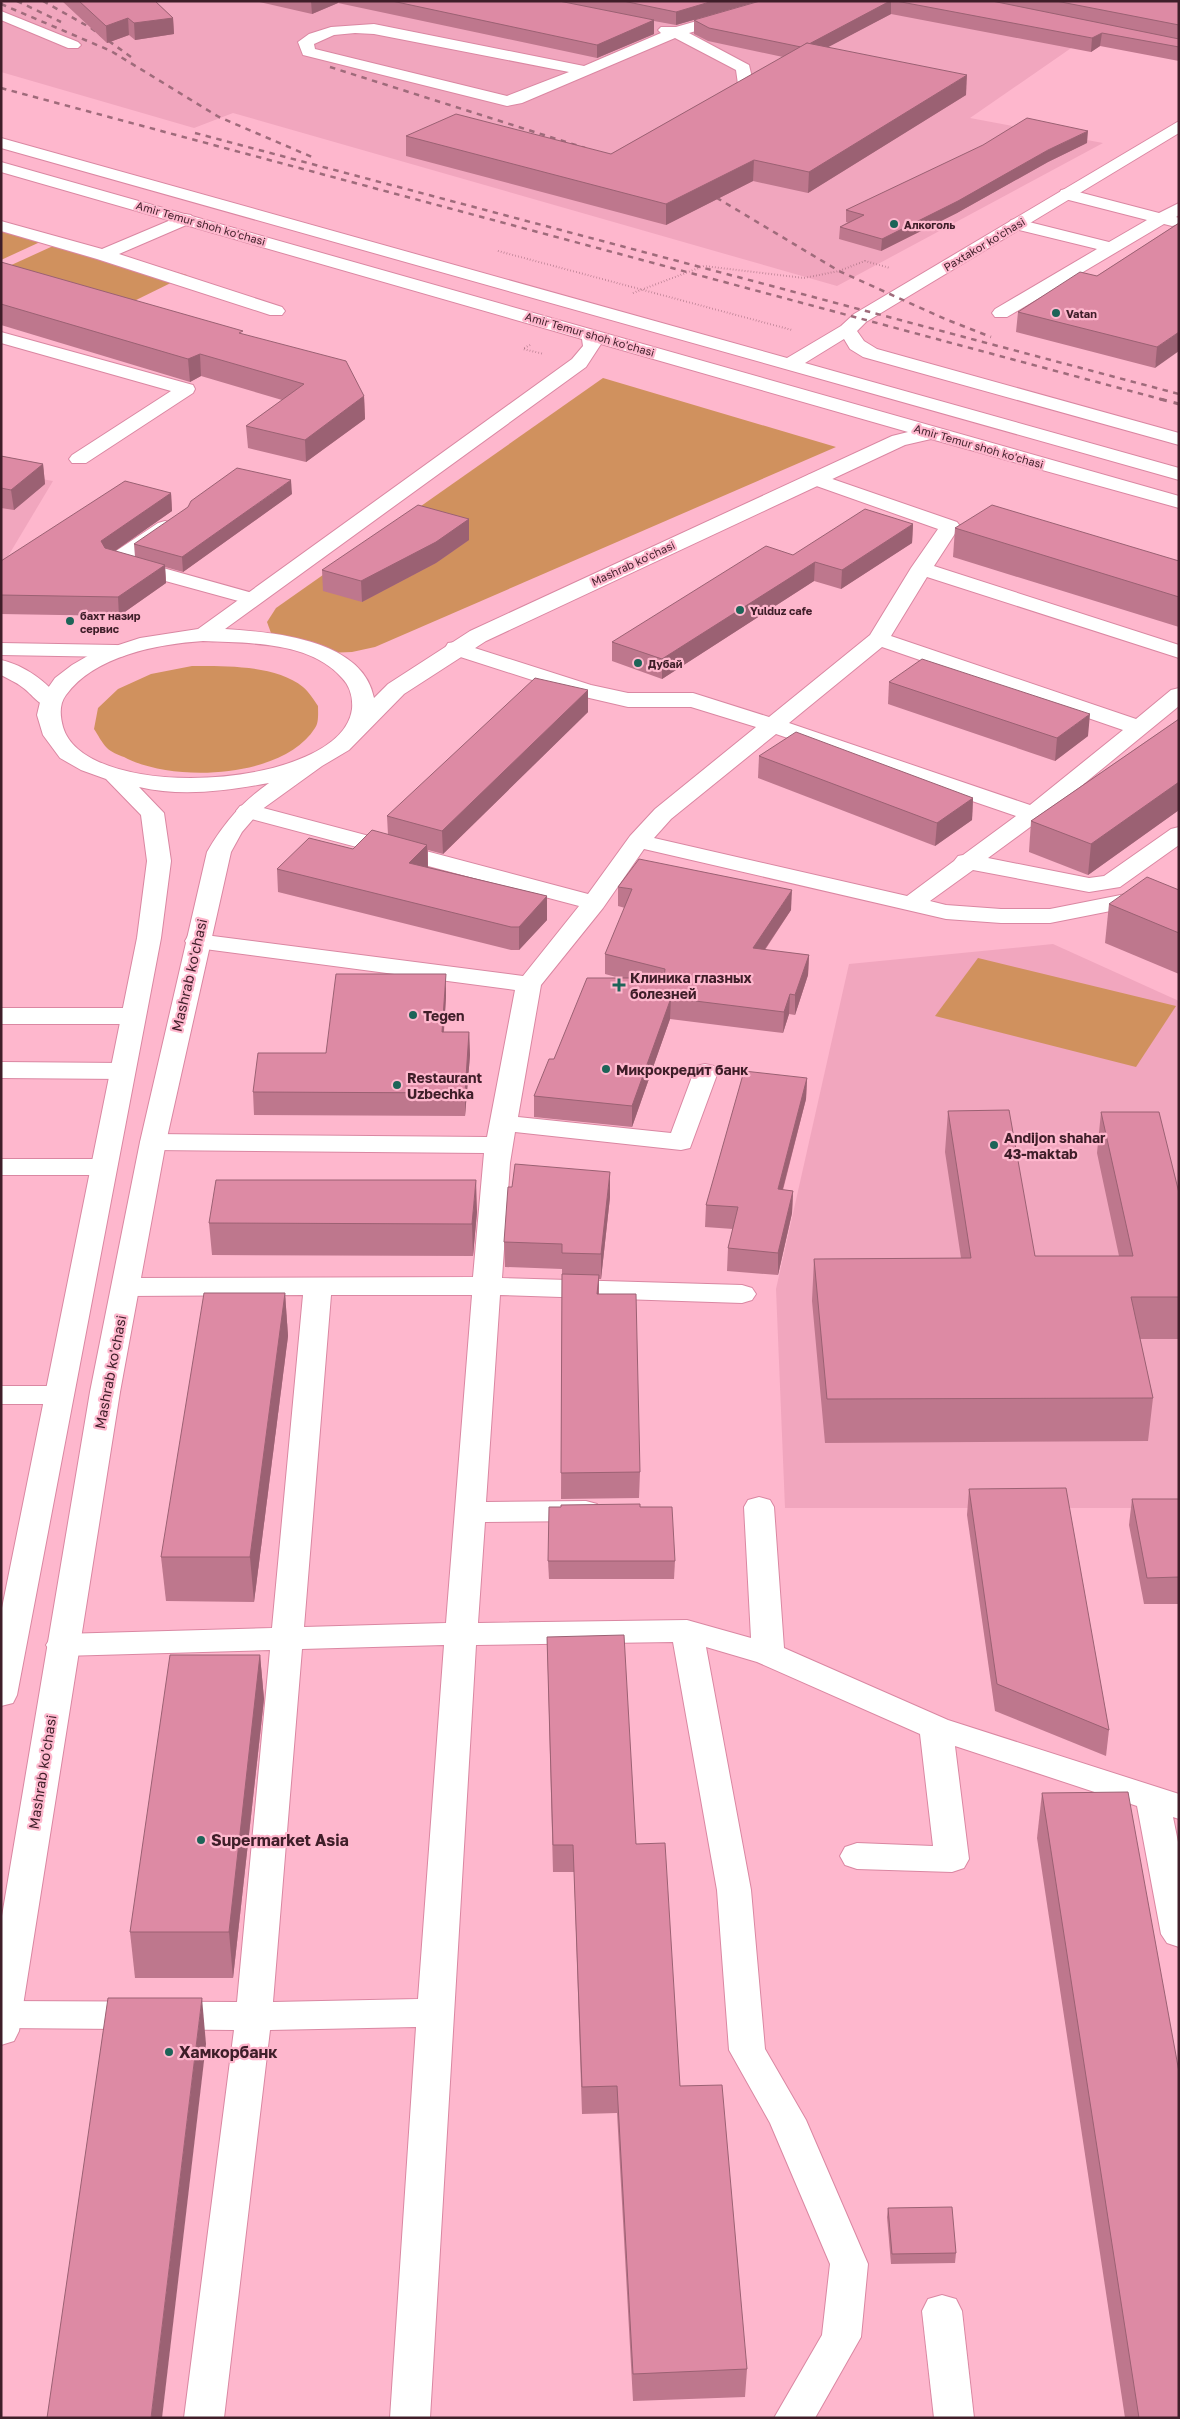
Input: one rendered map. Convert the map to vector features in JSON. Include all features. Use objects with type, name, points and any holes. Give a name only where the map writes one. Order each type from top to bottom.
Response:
[{"type":"main road","points":[[588,71],[374,29],[350,28],[322,32],[306,42],[308,52],[498,101],[516,100],[588,71],[676,32],[784,1]]},
{"type":"main road","points":[[4,8],[74,44]]},
{"type":"main road","points":[[647,26],[676,32],[744,68],[746,86],[707,110]]},
{"type":"main road","name":"Paxtakor ko'chasi","points":[[790,364],[847,330],[860,318],[1179,126]]},
{"type":"main road","name":"Amir Temur shoh ko'chasi","points":[[1,142],[1179,474]]},
{"type":"main road","name":"Amir Temur shoh ko'chasi","points":[[3,168],[1179,502]]},
{"type":"main road","points":[[1067,194],[1179,222]]},
{"type":"main road","points":[[1001,313],[1179,208]]},
{"type":"main road","points":[[104,256],[185,219]]},
{"type":"main road","points":[[1017,224],[1112,248]]},
{"type":"main road","points":[[1,226],[104,256],[276,311]]},
{"type":"main road","points":[[847,330],[899,351],[1179,429]]},
{"type":"main road","points":[[847,330],[857,345],[870,352],[1179,439]]},
{"type":"main road","name":"Mashrab ko'chasi","points":[[203,635],[578,363],[592,348],[591,334]]},
{"type":"main road","points":[[1,337],[186,389],[80,459]]},
{"type":"main road","name":"Mashrab ko'chasi","points":[[3,2023],[62,1645],[105,1392],[152,1142],[219,852],[232,829],[248,811],[315,760],[340,745],[396,689],[456,648],[520,616],[815,478],[899,440],[931,433]]},
{"type":"main road","points":[[410,2418],[461,1634],[496,1163],[529,984],[594,903],[638,841],[663,814],[879,639],[921,568],[950,526],[815,478]]},
{"type":"main road","points":[[180,516],[114,561],[253,599]]},
{"type":"main road","points":[[921,568],[1179,652]]},
{"type":"main road","name":"Mashrab ko'chasi","points":[[315,760],[270,776],[218,784],[164,784],[116,776],[81,762],[58,744],[47,723],[50,701],[63,682],[85,665],[116,651],[157,640],[203,635],[253,636],[298,644],[334,660],[357,680],[365,704],[356,729]]},
{"type":"main road","points":[[879,639],[1140,728]]},
{"type":"main road","points":[[456,648],[585,690],[628,700],[693,700],[773,725],[1033,814]]},
{"type":"main road","points":[[1,649],[116,651]]},
{"type":"main road","points":[[1,666],[29,680],[50,701]]},
{"type":"main road","points":[[911,904],[966,861],[1033,814],[1179,695]]},
{"type":"main road","name":"Mashrab ko'chasi","points":[[1,1695],[132,1016],[149,938],[159,861],[152,813],[116,776]]},
{"type":"main road","points":[[248,811],[594,903]]},
{"type":"main road","points":[[966,861],[1089,885],[1111,882],[1179,834]]},
{"type":"main road","points":[[638,841],[946,912],[1001,916],[1050,916],[1156,895],[1179,899]]},
{"type":"main road","points":[[197,941],[529,984]]},
{"type":"main road","points":[[1,1016],[132,1016]]},
{"type":"main road","points":[[1,1070],[122,1071]]},
{"type":"main road","points":[[152,1142],[502,1134],[681,1142],[705,1072]]},
{"type":"main road","points":[[1,1167],[103,1167]]},
{"type":"main road","points":[[204,2418],[254,2016],[289,1639],[318,1286]]},
{"type":"main road","points":[[126,1287],[487,1286],[742,1294]]},
{"type":"main road","points":[[1,1394],[59,1395]]},
{"type":"main road","points":[[759,1507],[768,1654]]},
{"type":"main road","points":[[470,1512],[616,1510]]},
{"type":"main road","points":[[62,1645],[461,1634],[687,1631],[768,1654],[936,1728],[1165,1802],[1179,1934]]},
{"type":"main road","points":[[687,1631],[734,1890],[748,2050],[787,2120],[849,2264],[841,2337],[794,2418]]},
{"type":"main road","points":[[857,1856],[952,1859],[936,1728]]},
{"type":"main road","points":[[3,2023],[254,2016],[435,2014]]},
{"type":"main road","points":[[942,2312],[954,2418]]},
{"type":"path","points":[[498,250],[830,340]]},
{"type":"path","points":[[593,308],[704,266],[804,278],[839,271],[865,261],[929,278]]},
{"type":"shaded area","points":[[1,1],[930,1],[1090,35],[970,118],[1103,143],[837,286],[233,113],[194,128],[1,72]]},
{"type":"shaded area","points":[[1,223],[51,237],[1,260]]},
{"type":"shaded area","points":[[64,241],[187,275],[130,303],[7,267]]},
{"type":"shaded area","points":[[603,378],[836,447],[375,647],[352,652],[327,653],[287,641],[271,633],[267,622],[276,608]]},
{"type":"shaded area","points":[[1,472],[53,481],[1,568]]},
{"type":"shaded area","points":[[192,666],[250,668],[279,674],[292,680],[305,689],[318,706],[316,726],[300,745],[278,758],[253,766],[226,771],[197,773],[170,771],[145,765],[110,751],[107,748],[94,729],[98,708],[118,689],[151,674]]},
{"type":"shaded area","name":"Andijon shahar 43-maktab","points":[[1053,944],[1179,1001],[1179,1508],[785,1508],[776,1289],[849,964]]},
{"type":"shaded area","points":[[978,958],[1176,1006],[1136,1067],[935,1016]]},
{"type":"building","points":[[79,1],[155,1],[173,18],[134,23],[128,18],[106,26]]},
{"type":"building","points":[[392,1],[559,1],[654,20],[597,45]]},
{"type":"building","points":[[623,1],[713,1],[676,12]]},
{"type":"building","points":[[760,1],[890,1],[801,47],[709,28],[694,20]]},
{"type":"building","points":[[896,1],[992,1],[1179,39],[1179,47],[1102,33],[1092,38]]},
{"type":"building","points":[[1056,1],[1179,1],[1179,25]]},
{"type":"building","points":[[807,43],[967,75],[809,172],[754,160],[666,204],[406,136],[456,114],[611,154]]},
{"type":"building","points":[[1027,118],[1088,131],[1048,150],[958,201],[882,239],[840,227],[864,215],[846,210],[983,145]]},
{"type":"building","points":[[1179,223],[1179,332],[1157,347],[1018,312],[1080,272],[1097,276]]},
{"type":"building","points":[[1,262],[243,331],[239,333],[346,361],[364,396],[305,440],[246,426],[304,384],[200,354],[188,359],[1,304]]},
{"type":"building","points":[[1,456],[43,464],[11,490],[1,488]]},
{"type":"building","points":[[237,468],[291,480],[182,557],[134,544],[188,507],[191,501]]},
{"type":"building","points":[[125,481],[171,493],[101,541],[105,548],[165,565],[118,597],[1,595],[1,561]]},
{"type":"building","points":[[418,505],[469,519],[436,542],[361,581],[322,570]]},
{"type":"building","points":[[992,505],[1179,561],[1179,597],[955,528]]},
{"type":"building","points":[[865,509],[913,524],[842,570],[815,562],[662,659],[612,642],[766,546],[793,555]]},
{"type":"building","points":[[922,659],[1090,714],[1057,738],[889,682]]},
{"type":"building","points":[[535,678],[588,690],[442,831],[387,816]]},
{"type":"building","points":[[1179,719],[1179,782],[1091,844],[1031,821]]},
{"type":"building","points":[[796,732],[973,798],[937,823],[759,756]]},
{"type":"building","points":[[372,830],[427,845],[409,863],[547,896],[519,927],[511,927],[277,869],[309,838],[353,849]]},
{"type":"building","points":[[639,859],[792,890],[753,948],[809,955],[795,995],[790,994],[784,1012],[671,998],[632,1106],[534,1096],[549,1059],[554,1059],[587,978],[664,978],[665,969],[605,954],[632,889],[618,887]]},
{"type":"building","points":[[1147,877],[1179,890],[1179,933],[1109,904]]},
{"type":"building","name":"Restaurant Uzbechka","points":[[336,974],[446,974],[442,1032],[469,1032],[465,1093],[253,1092],[258,1053],[326,1053]]},
{"type":"building","points":[[744,1071],[807,1078],[778,1189],[793,1191],[778,1253],[728,1248],[738,1207],[706,1205]]},
{"type":"building","points":[[1009,1110],[1035,1256],[1133,1256],[1101,1112],[1159,1112],[1179,1193],[1179,1297],[1131,1297],[1153,1398],[827,1399],[814,1259],[971,1258],[948,1111]]},
{"type":"building","points":[[515,1164],[610,1172],[601,1254],[562,1253],[562,1244],[504,1242],[508,1187],[512,1187]]},
{"type":"building","points":[[216,1180],[476,1180],[472,1224],[209,1223]]},
{"type":"building","points":[[562,1274],[599,1275],[597,1294],[636,1294],[640,1472],[561,1473]]},
{"type":"building","points":[[204,1293],[285,1293],[250,1557],[161,1557]]},
{"type":"building","points":[[1066,1488],[1109,1730],[997,1684],[969,1489]]},
{"type":"building","points":[[1132,1499],[1179,1499],[1179,1577],[1147,1578]]},
{"type":"building","points":[[640,1504],[640,1507],[672,1507],[675,1561],[548,1561],[549,1507],[561,1507],[561,1505]]},
{"type":"building","points":[[624,1635],[636,1844],[665,1843],[680,2086],[722,2085],[747,2369],[633,2374],[617,2086],[582,2087],[573,1845],[553,1845],[547,1637]]},
{"type":"building","points":[[170,1655],[260,1655],[229,1932],[130,1932]]},
{"type":"building","points":[[1128,1792],[1179,2072],[1179,2418],[1139,2418],[1042,1793]]},
{"type":"building","points":[[108,1998],[202,1998],[151,2418],[47,2418]]},
{"type":"building","points":[[952,2207],[956,2253],[892,2254],[888,2208]]},
{"type":"railway","points":[[17,1],[61,22]]},
{"type":"railway","points":[[43,1],[91,28],[135,60]]},
{"type":"railway","points":[[1,4],[111,51],[219,117],[312,157]]},
{"type":"railway","points":[[330,67],[585,148]]},
{"type":"railway","points":[[1,88],[1164,400]]},
{"type":"railway","points":[[195,133],[1179,394]]},
{"type":"railway","points":[[707,192],[839,271],[945,319],[991,337]]},
{"type":"railway","points":[[1160,399],[1179,404]]},
{"type":"place","name":"Алкоголь","points":[[894,224]]},
{"type":"place","name":"Vatan","points":[[1056,313]]},
{"type":"place","name":"Yulduz cafe","points":[[740,610]]},
{"type":"place","name":"бахт назир сервис","points":[[70,621]]},
{"type":"place","name":"Дубай","points":[[638,663]]},
{"type":"place","name":"Клиника глазных болезней","points":[[619,985]]},
{"type":"place","name":"Tegen","points":[[413,1015]]},
{"type":"place","name":"Микрокредит банк","points":[[606,1069]]},
{"type":"place","name":"Restaurant Uzbechka","points":[[397,1085]]},
{"type":"place","name":"Andijon shahar 43-maktab","points":[[994,1145]]},
{"type":"place","name":"Supermarket Asia","points":[[201,1840]]},
{"type":"place","name":"Хамкорбанк","points":[[169,2052]]}]
